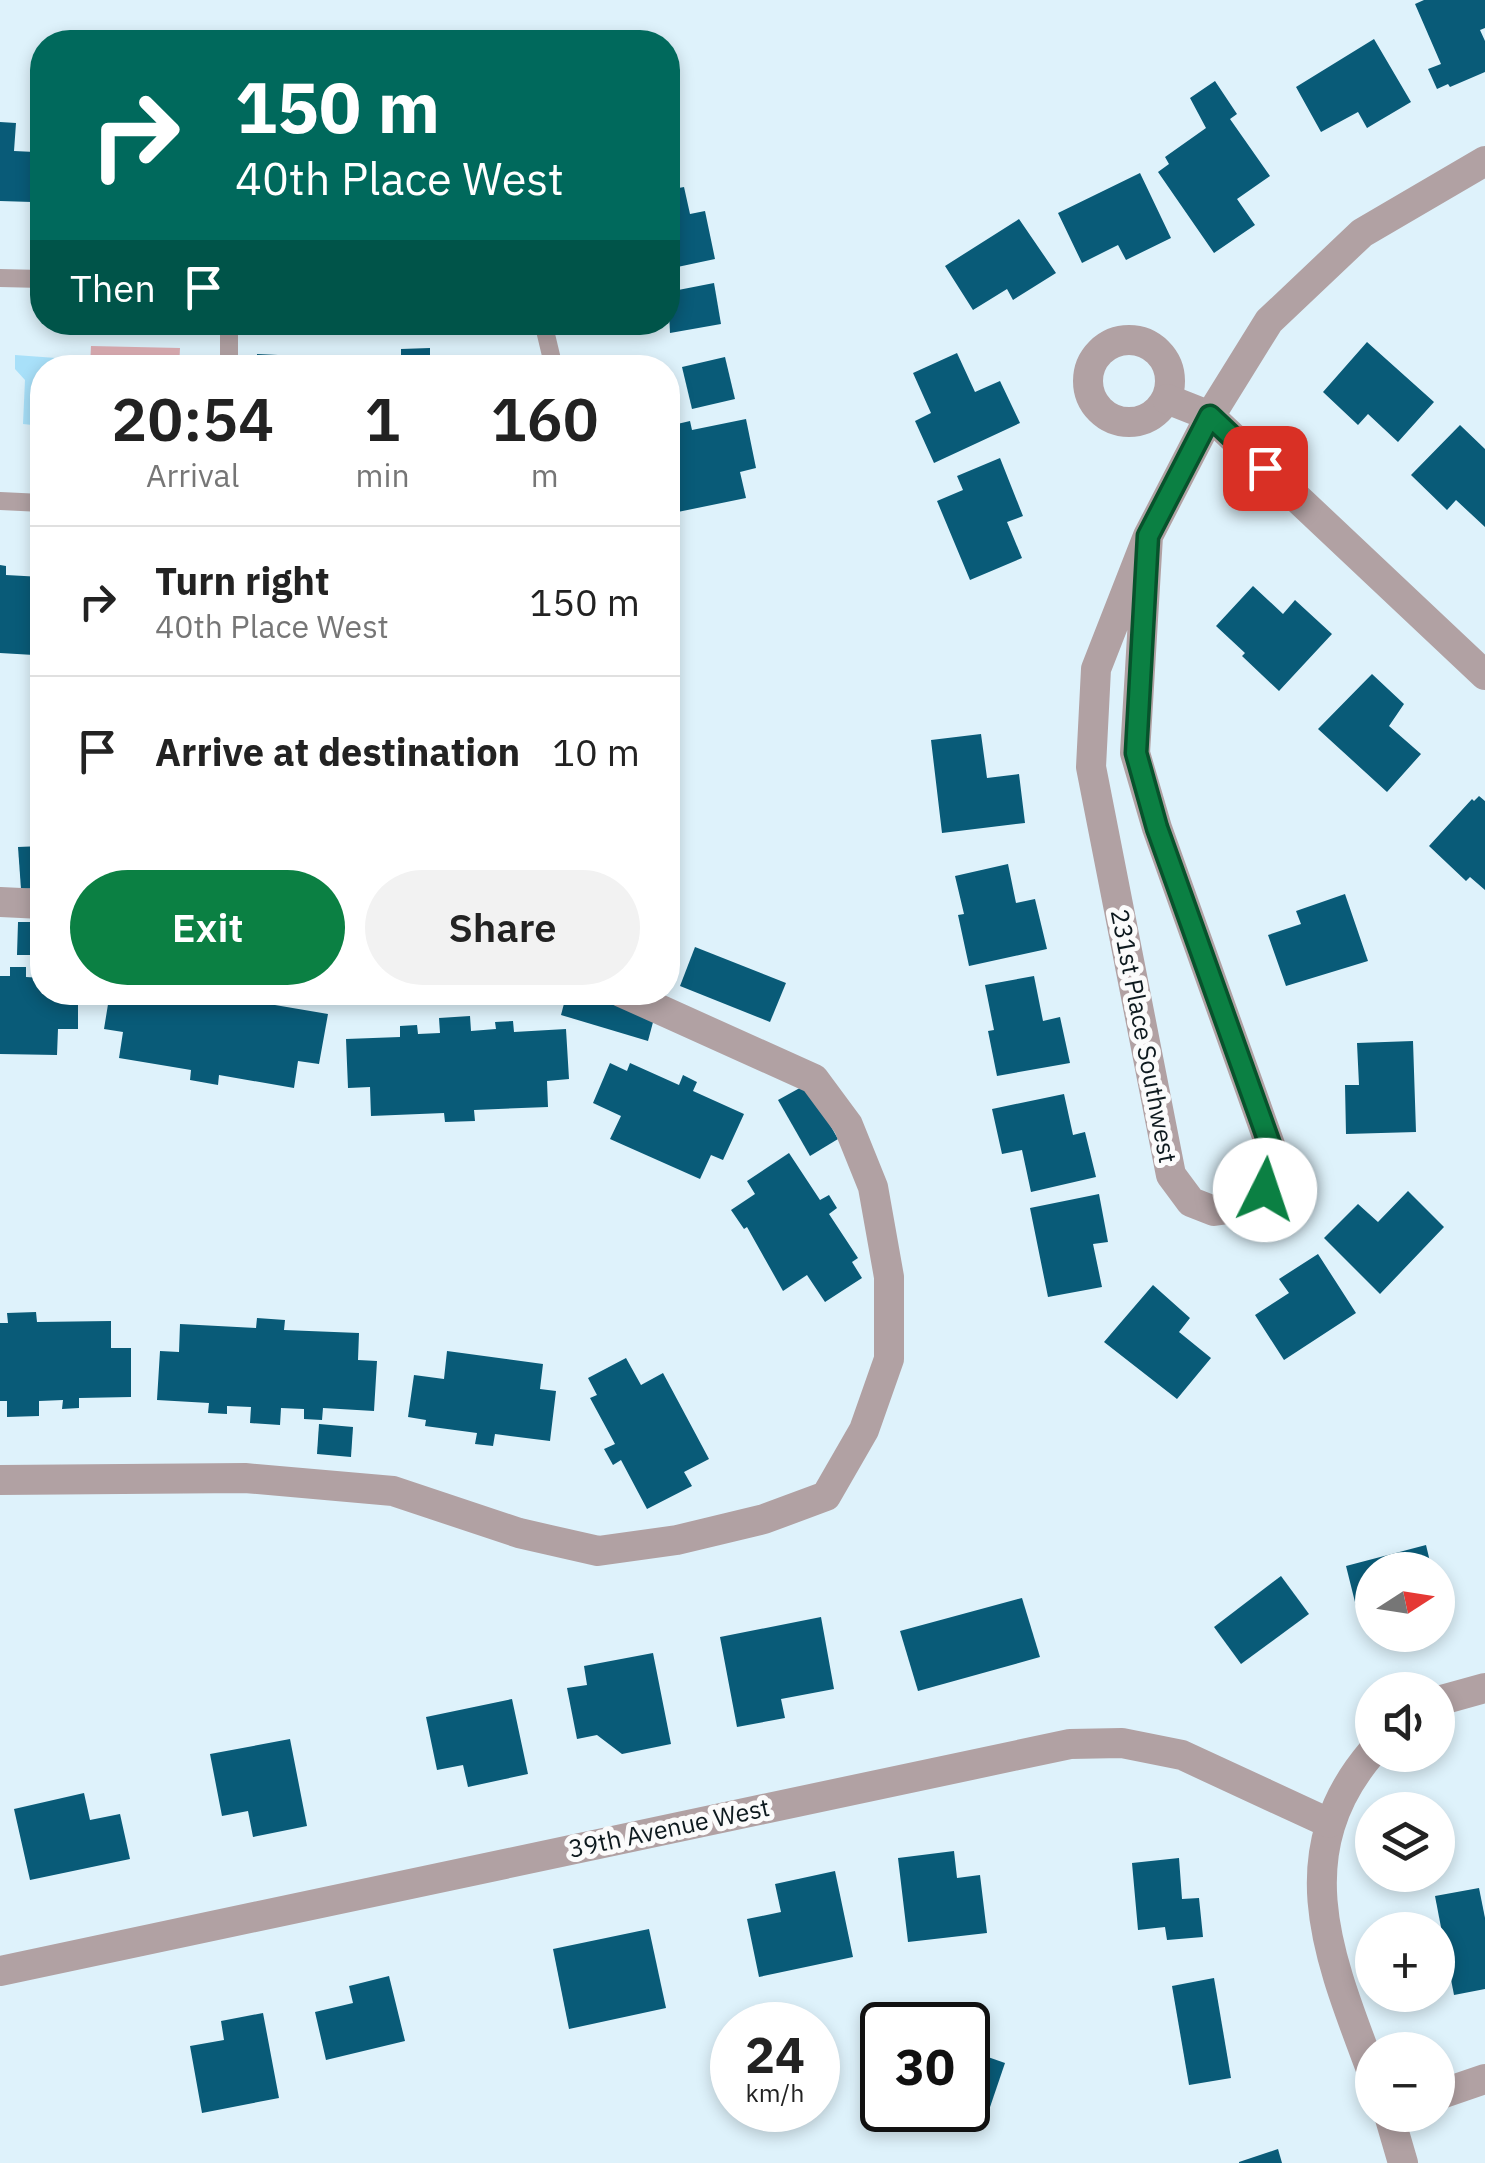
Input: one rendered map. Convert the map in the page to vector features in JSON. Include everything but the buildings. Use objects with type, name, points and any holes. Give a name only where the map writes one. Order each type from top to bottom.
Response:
[{"type":"street","name":"231st Place Southwest","points":[[1148,536],[1136,753],[1157,828],[1274,1156],[1265,1190],[1243,1208],[1214,1212],[1190,1202],[1172,1175],[1091,767],[1096,669],[1148,536],[1210,416],[1270,320],[1362,233],[1485,162]]},
{"type":"street","points":[[1167,399],[1210,416],[1485,675]]},
{"type":"street","points":[[0,902],[30,903]]},
{"type":"street","points":[[0,1480],[245,1478],[393,1490],[519,1533],[598,1551],[677,1540],[746,1524],[826,1496],[864,1430],[890,1359],[889,1277],[873,1187],[848,1125],[814,1079],[650,1005]]},
{"type":"street","points":[[1455,1696],[1485,1688]]},
{"type":"street","name":"39th Avenue West","points":[[0,1971],[1070,1744],[1122,1743],[1182,1754],[1329,1823]]},
{"type":"street","points":[[1355,1771],[1329,1823],[1319,1882],[1336,1975],[1357,2032]]},
{"type":"street","points":[[1455,2089],[1485,2079]]},
{"type":"street","points":[[1394,2132],[1404,2163]]},
{"type":"lane","points":[[0,278],[30,279]]},
{"type":"lane","points":[[0,500],[30,501]]},
{"type":"shaded area","points":[[91,346],[180,348],[180,355],[91,355]]},
{"type":"water","points":[[15,355],[30,356],[30,425],[23,424],[25,380],[15,369]]},
{"type":"route","points":[[1265,468],[1210,416],[1148,536],[1136,753],[1157,828],[1274,1156],[1265,1190]]}]
